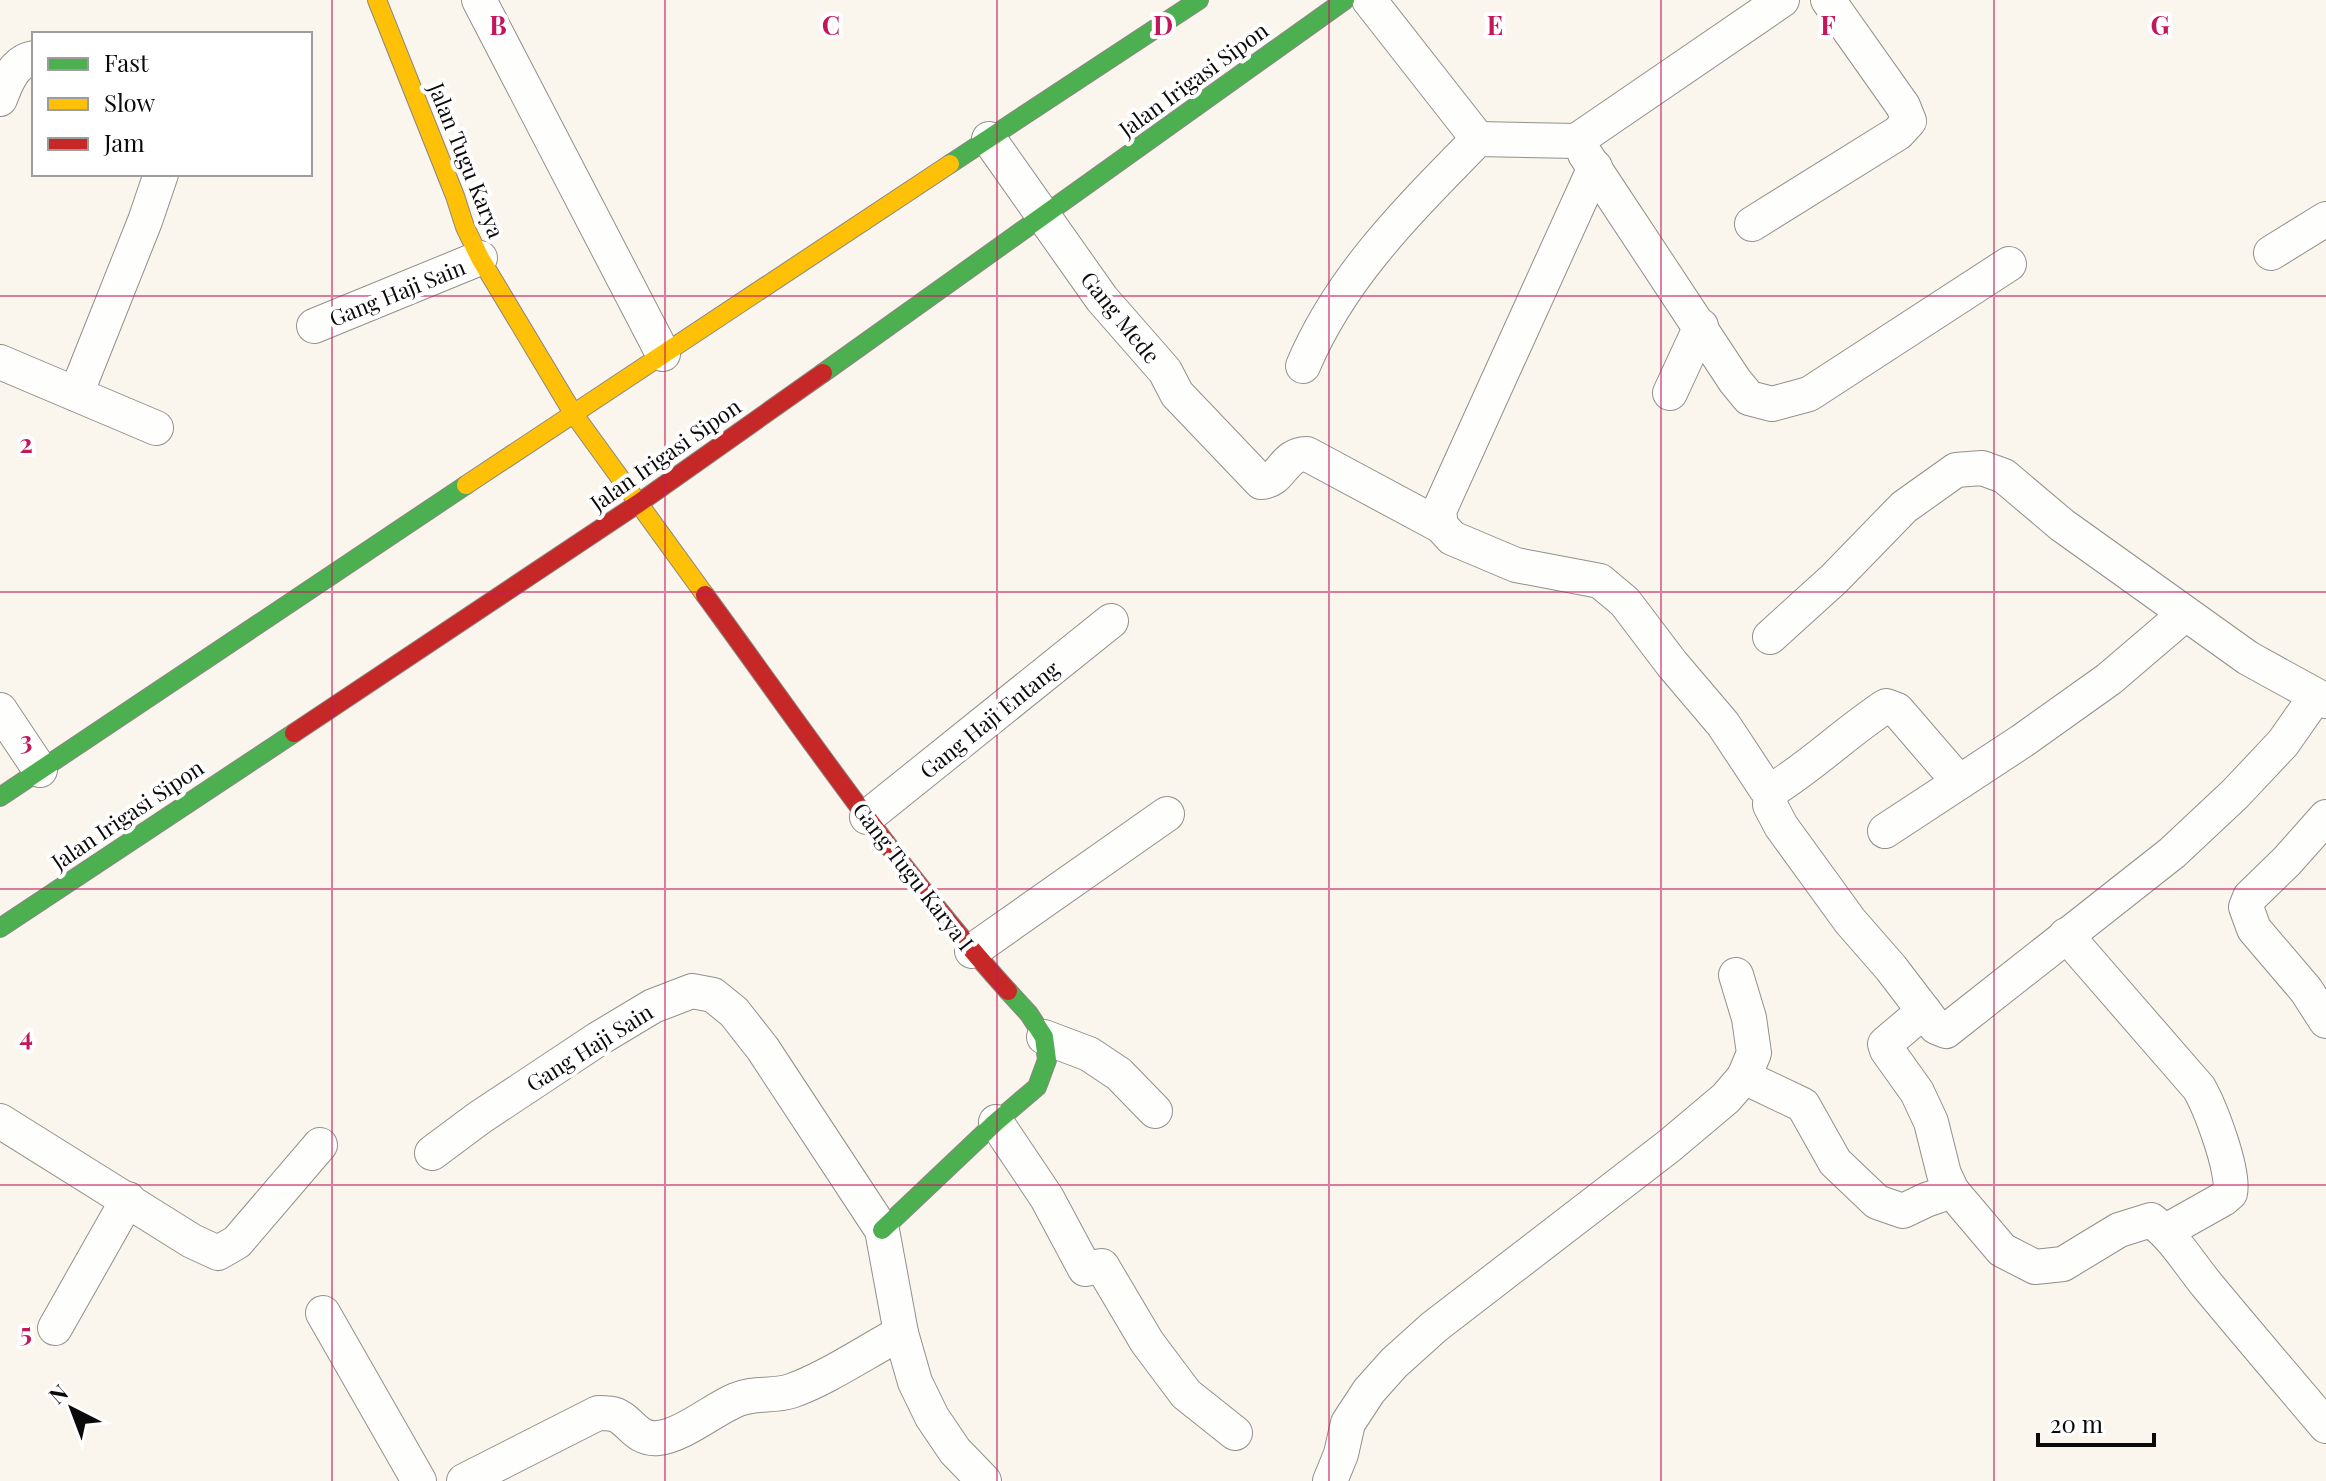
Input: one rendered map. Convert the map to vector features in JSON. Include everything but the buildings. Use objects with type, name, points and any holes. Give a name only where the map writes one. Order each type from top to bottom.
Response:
[{"type":"street","name":"Jalan Tugu Karya","points":[[377,0],[465,227],[480,258],[578,420]]},
{"type":"street","points":[[479,0],[663,354]]},
{"type":"street","points":[[0,797],[578,420],[663,354],[996,149],[1199,0]]},
{"type":"street","name":"Jalan Irigasi Sipon","points":[[0,928],[633,495],[1037,205],[1345,0]]},
{"type":"street","points":[[1369,0],[1478,139],[1585,154],[1749,398],[1772,404],[1809,394],[2009,264]]},
{"type":"street","points":[[1771,791],[1766,789],[1723,724],[1625,602],[1600,581],[1516,565],[1452,538],[1441,526],[1439,511],[1585,154],[1782,0]]},
{"type":"street","points":[[1752,224],[1898,133],[1909,121],[1903,106],[1828,0]]},
{"type":"street","points":[[0,99],[8,77],[27,59],[32,58]]},
{"type":"street","points":[[1303,366],[1317,332],[1350,281],[1397,223],[1478,139]]},
{"type":"street","name":"Gang Mede","points":[[996,149],[1102,299],[1165,371],[1177,394],[1261,482],[1273,479],[1289,459],[1298,454],[1307,454],[1441,526]]},
{"type":"street","points":[[76,394],[160,176]]},
{"type":"street","points":[[2271,253],[2326,219]]},
{"type":"street","name":"Gang Haji Sain","points":[[314,326],[480,258]]},
{"type":"street","points":[[1670,393],[1701,326]]},
{"type":"street","points":[[0,362],[156,428]]},
{"type":"street","name":"Gang Tugu Karya I","points":[[578,420],[867,817],[972,951],[1029,1014],[1044,1037]]},
{"type":"street","points":[[1770,637],[1834,579],[1904,507],[1956,470],[1982,468],[2004,476],[2062,525],[2248,658],[2321,698],[2235,794],[2172,853],[1946,1031],[1936,1027],[1850,921],[1781,826],[1770,805],[1771,791]]},
{"type":"street","points":[[1885,831],[2022,741],[2109,679],[2185,614]]},
{"type":"street","name":"Gang Haji Entang","points":[[867,817],[1111,621]]},
{"type":"street","points":[[1771,791],[1794,777],[1886,706],[1897,710],[1959,782]]},
{"type":"street","points":[[0,710],[40,770]]},
{"type":"street","points":[[972,951],[1167,814]]},
{"type":"street","points":[[2326,817],[2250,897],[2246,907],[2254,929],[2306,990],[2326,1021]]},
{"type":"street","points":[[2066,935],[2199,1088],[2214,1122],[2231,1179],[2230,1193],[2166,1231]]},
{"type":"street","points":[[1330,1481],[1341,1454],[1348,1423],[1369,1391],[1394,1363],[1434,1327],[1669,1146],[1726,1098],[1744,1077],[1754,1053],[1749,1018],[1736,975]]},
{"type":"street","name":"Gang Haji Sain","points":[[432,1153],[585,1047],[653,1006],[692,991],[713,995],[734,1012],[763,1049],[882,1230]]},
{"type":"street","points":[[1924,1011],[1885,1044],[1917,1092],[1931,1122],[1944,1174],[1952,1191],[2002,1250],[2035,1267],[2063,1264],[2119,1230],[2151,1220],[2166,1231],[2204,1282],[2326,1426]]},
{"type":"street","points":[[984,1481],[955,1451],[932,1417],[915,1382],[901,1333],[882,1230],[1037,1087],[1047,1060],[1044,1037],[1089,1054],[1119,1074],[1155,1111]]},
{"type":"street","points":[[1744,1077],[1803,1105],[1835,1162],[1877,1202],[1903,1211],[1952,1191]]},
{"type":"street","points":[[0,1121],[192,1241],[218,1253],[237,1242],[320,1145]]},
{"type":"street","points":[[996,1122],[1047,1198],[1085,1269],[1102,1266],[1147,1342],[1186,1394],[1235,1433]]},
{"type":"street","points":[[55,1328],[128,1199]]},
{"type":"street","points":[[323,1313],[419,1481]]},
{"type":"street","points":[[464,1481],[598,1413],[618,1416],[644,1436],[667,1436],[734,1400],[749,1395],[788,1393],[901,1333]]},
{"type":"traffic: fast","points":[[950,164],[1199,0]]},
{"type":"traffic: fast","points":[[823,373],[1345,0]]},
{"type":"traffic: fast","points":[[0,797],[466,485]]},
{"type":"traffic: fast","points":[[0,928],[294,733]]},
{"type":"traffic: fast","points":[[882,1230],[1037,1087],[1047,1060],[1044,1037],[1008,991]]},
{"type":"traffic: slow","points":[[377,0],[465,227],[480,258],[573,413],[705,595]]},
{"type":"traffic: slow","points":[[466,485],[950,164]]},
{"type":"traffic: jam","points":[[294,733],[639,503],[823,373]]},
{"type":"traffic: jam","points":[[705,595],[889,847],[1008,991]]}]
